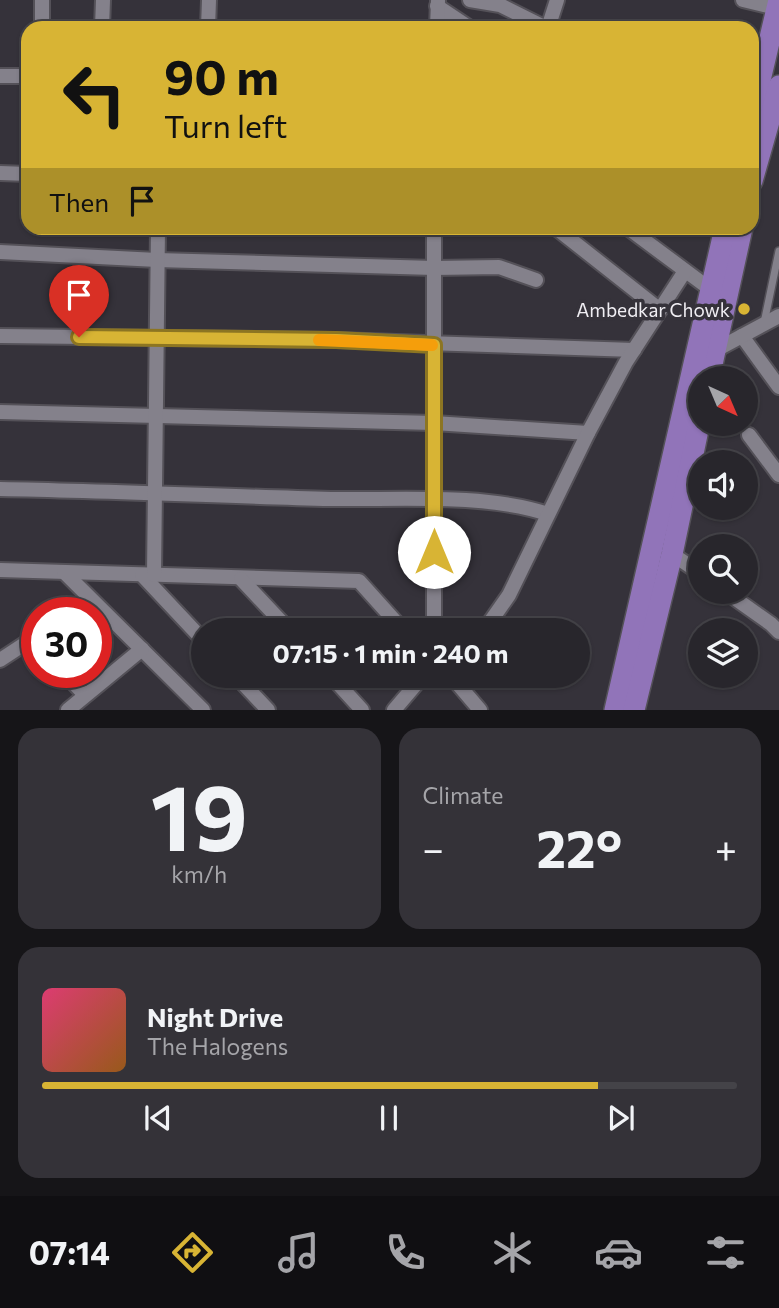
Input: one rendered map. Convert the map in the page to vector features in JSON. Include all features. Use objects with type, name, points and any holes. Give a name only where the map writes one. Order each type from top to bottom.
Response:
[{"type":"main road","points":[[759,123],[778,4]]},
{"type":"main road","points":[[615,709],[723,235]]},
{"type":"main road","points":[[711,366],[740,235]]},
{"type":"main road","points":[[634,709],[672,554],[697,436]]},
{"type":"street","points":[[42,21],[43,0]]},
{"type":"street","points":[[102,21],[103,0]]},
{"type":"street","points":[[208,21],[209,0]]},
{"type":"street","points":[[470,0],[500,5],[533,21]]},
{"type":"street","points":[[549,21],[556,0]]},
{"type":"street","points":[[743,0],[778,4]]},
{"type":"street","points":[[436,21],[437,3]]},
{"type":"street","points":[[437,3],[461,21]]},
{"type":"street","points":[[0,76],[21,76]]},
{"type":"street","points":[[0,173],[21,174]]},
{"type":"street","points":[[158,235],[153,494],[148,575],[191,626]]},
{"type":"street","points":[[434,235],[434,618]]},
{"type":"street","points":[[565,235],[660,310]]},
{"type":"street","points":[[637,235],[710,289]]},
{"type":"street","points":[[0,252],[158,260],[434,268],[499,267],[536,280]]},
{"type":"street","points":[[493,618],[509,595],[588,433],[634,350],[685,271]]},
{"type":"street","points":[[714,351],[779,316]]},
{"type":"street","points":[[0,335],[336,340],[634,350]]},
{"type":"street","points":[[742,337],[779,387]]},
{"type":"street","points":[[0,412],[434,423],[588,433]]},
{"type":"street","points":[[750,436],[779,475]]},
{"type":"street","points":[[0,489],[434,499],[523,505],[548,514]]},
{"type":"street","points":[[672,554],[688,565]]},
{"type":"street","points":[[0,570],[359,581],[392,618]]},
{"type":"street","points":[[64,572],[203,709]]},
{"type":"street","points":[[241,579],[278,618]]},
{"type":"street","points":[[743,604],[779,632]]},
{"type":"street","points":[[0,660],[21,646]]},
{"type":"street","points":[[68,709],[142,649]]},
{"type":"street","points":[[78,688],[85,695]]},
{"type":"street","points":[[248,688],[268,709]]},
{"type":"street","points":[[342,688],[362,709]]},
{"type":"street","points":[[394,709],[412,688]]},
{"type":"street","points":[[462,688],[480,709]]},
{"type":"lane","points":[[763,325],[779,251]]},
{"type":"slow traffic","points":[[319,340],[432,345]]},
{"type":"place","name":"Ambedkar Chowk","points":[[744,309]]},
{"type":"route","points":[[79,337],[336,340],[434,345],[434,552]]}]
